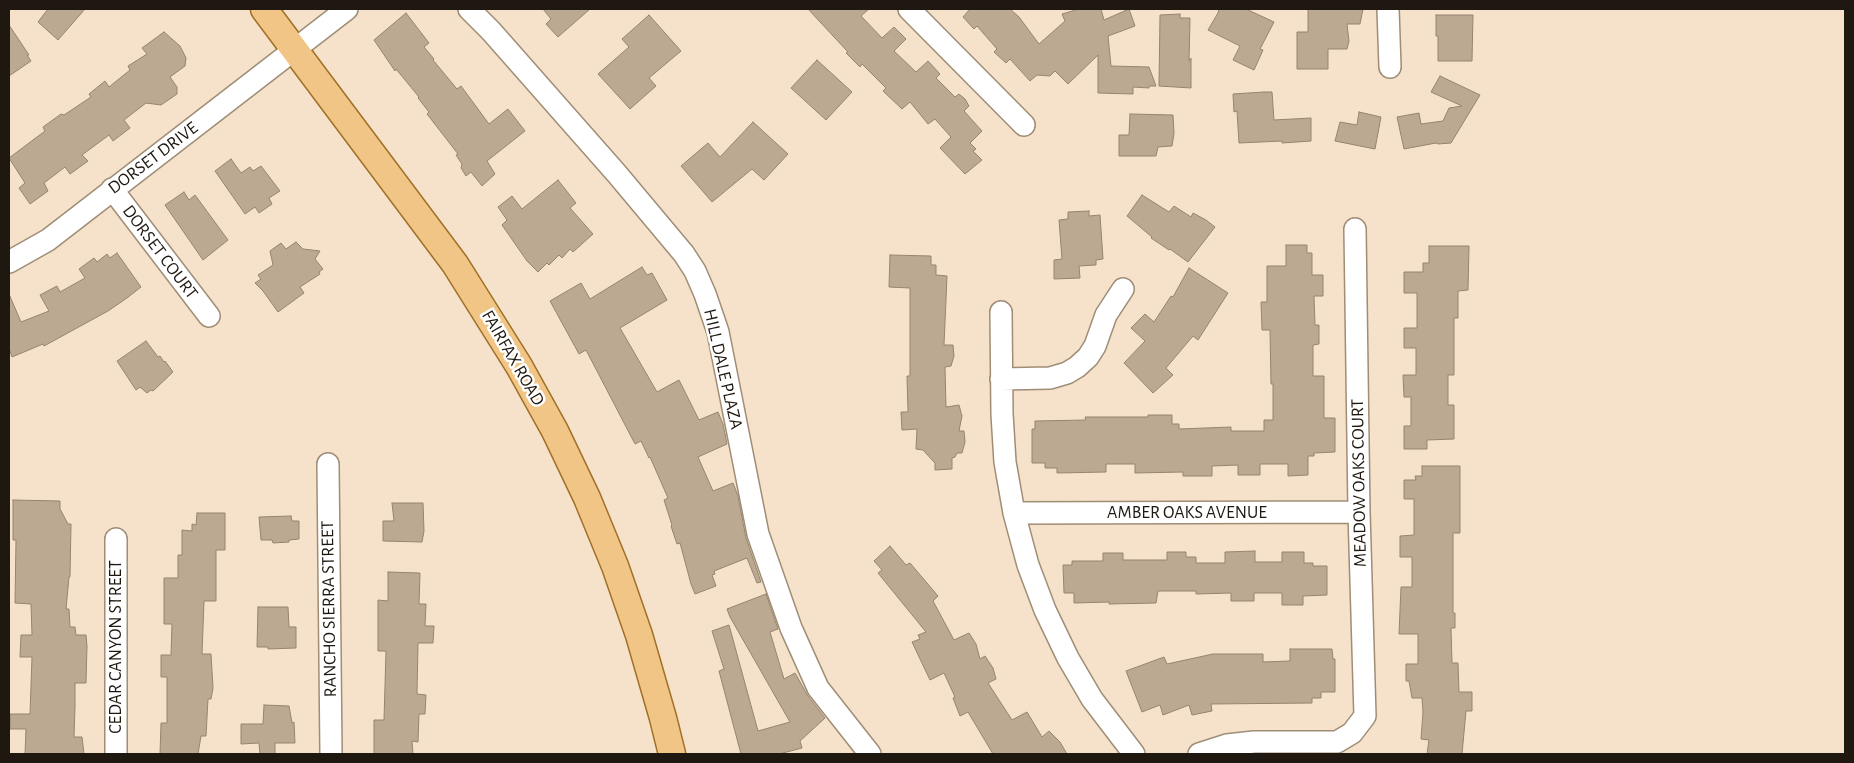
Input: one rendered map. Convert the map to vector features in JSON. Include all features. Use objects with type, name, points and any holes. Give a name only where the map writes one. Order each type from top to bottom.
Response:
[{"type":"main road","name":"FAIRFAX ROAD","points":[[264,9],[455,264],[519,366],[555,431],[587,498],[615,566],[640,636],[672,754]]},
{"type":"street","name":"DORSET DRIVE","points":[[9,262],[48,240],[347,9]]},
{"type":"street","name":"HILL DALE PLAZA","points":[[469,9],[491,31],[611,167],[684,254],[705,294],[718,332],[758,534],[791,628],[818,688],[870,754]]},
{"type":"street","points":[[909,9],[1024,125]]},
{"type":"street","points":[[1388,9],[1390,67]]},
{"type":"street","name":"DORSET COURT","points":[[112,189],[209,316]]},
{"type":"street","name":"MEADOW OAKS COURT","points":[[1199,754],[1227,745],[1254,742],[1337,742],[1352,733],[1365,716],[1359,512],[1355,229]]},
{"type":"street","points":[[1002,379],[1050,378],[1067,373],[1077,367],[1088,357],[1095,346],[1106,315],[1123,289]]},
{"type":"street","points":[[1001,312],[1002,414],[1005,462],[1014,514],[1045,610],[1068,658],[1092,699],[1134,754]]},
{"type":"street","name":"RANCHO SIERRA STREET","points":[[328,464],[330,754]]},
{"type":"street","name":"AMBER OAKS AVENUE","points":[[1014,514],[1359,512]]},
{"type":"street","name":"CEDAR CANYON STREET","points":[[116,539],[116,754]]},
{"type":"building","points":[[48,9],[85,9],[58,40],[38,22]]},
{"type":"building","points":[[543,9],[590,9],[558,37],[546,24],[551,19]]},
{"type":"building","points":[[808,9],[869,9],[861,16],[882,38],[894,27],[906,39],[894,51],[916,72],[928,61],[940,74],[936,78],[955,97],[959,94],[965,99],[969,106],[964,111],[982,131],[970,143],[976,149],[973,151],[982,160],[965,174],[940,148],[951,137],[935,119],[928,124],[910,102],[902,109],[883,91],[886,88],[862,64],[860,67],[846,53],[848,52]]},
{"type":"building","points":[[970,9],[1010,9],[1019,17],[1039,44],[1065,21],[1062,14],[1079,9],[1101,9],[1104,20],[1129,9],[1135,26],[1108,36],[1111,66],[1149,67],[1156,86],[1149,86],[1149,88],[1133,87],[1133,94],[1098,93],[1098,55],[1068,84],[1055,71],[1050,76],[1037,75],[1030,81],[1010,59],[1006,63],[994,52],[997,49],[977,26],[974,29],[963,17]]},
{"type":"building","points":[[1219,9],[1246,9],[1274,22],[1260,49],[1263,50],[1254,70],[1233,60],[1240,46],[1208,30]]},
{"type":"building","points":[[1308,9],[1363,9],[1360,24],[1347,24],[1349,41],[1347,49],[1328,49],[1328,69],[1297,69],[1297,32],[1308,32]]},
{"type":"building","points":[[406,13],[429,43],[424,47],[433,60],[457,89],[461,86],[489,124],[508,109],[525,131],[487,161],[495,174],[482,186],[471,172],[466,176],[461,168],[462,164],[456,155],[458,154],[427,114],[429,112],[419,97],[396,69],[395,71],[374,40]]},
{"type":"building","points":[[1180,14],[1180,18],[1190,18],[1189,61],[1191,58],[1191,88],[1159,86],[1160,15]]},
{"type":"building","points":[[649,15],[681,51],[649,78],[656,86],[630,109],[598,74],[629,47],[622,39]]},
{"type":"building","points":[[1436,15],[1473,15],[1472,61],[1438,61]]},
{"type":"building","points":[[9,25],[31,61],[9,76]]},
{"type":"building","points":[[164,32],[180,46],[186,58],[185,66],[170,77],[177,87],[177,94],[161,105],[146,103],[124,120],[130,128],[113,141],[109,135],[82,155],[88,161],[70,174],[65,167],[44,183],[48,191],[30,204],[19,188],[25,183],[9,158],[45,131],[43,127],[91,97],[89,94],[105,81],[109,87],[130,70],[128,66],[147,54],[142,48]]},
{"type":"building","points":[[817,60],[852,92],[826,120],[791,88]]},
{"type":"building","points":[[1440,76],[1480,95],[1451,143],[1436,143],[1404,149],[1397,117],[1419,113],[1421,124],[1443,121],[1449,108],[1462,106],[1431,92]]},
{"type":"building","points":[[1272,92],[1274,120],[1311,118],[1311,141],[1239,143],[1237,111],[1234,112],[1233,94]]},
{"type":"building","points":[[1359,112],[1381,117],[1375,149],[1335,141],[1340,122],[1357,125]]},
{"type":"building","points":[[1130,114],[1173,115],[1174,133],[1172,146],[1158,147],[1156,156],[1119,156],[1119,135],[1129,135]]},
{"type":"building","points":[[753,122],[788,154],[764,180],[752,169],[712,202],[681,166],[708,143],[720,157]]},
{"type":"building","points":[[231,159],[241,173],[250,167],[253,171],[261,166],[280,191],[269,198],[272,204],[259,213],[255,207],[245,214],[215,171]]},
{"type":"building","points":[[558,180],[576,203],[570,208],[593,234],[573,252],[570,249],[562,258],[559,255],[538,272],[527,261],[502,225],[507,220],[498,207],[512,196],[522,209]]},
{"type":"building","points":[[184,192],[189,200],[195,195],[228,240],[203,260],[165,205]]},
{"type":"building","points":[[1142,195],[1169,212],[1174,206],[1191,217],[1193,213],[1215,227],[1188,262],[1151,238],[1127,216]]},
{"type":"building","points":[[1089,211],[1089,216],[1100,215],[1103,259],[1096,260],[1096,265],[1079,266],[1080,278],[1054,279],[1054,260],[1062,259],[1059,220],[1068,219],[1068,212]]},
{"type":"building","points":[[296,242],[303,249],[320,251],[315,259],[323,269],[319,272],[320,274],[300,287],[304,293],[278,312],[255,283],[261,279],[258,275],[273,265],[270,251],[281,243],[286,249]]},
{"type":"building","points":[[1286,245],[1307,245],[1307,253],[1312,253],[1312,275],[1323,275],[1323,296],[1314,296],[1315,325],[1319,325],[1319,344],[1313,345],[1313,376],[1324,376],[1324,418],[1335,418],[1335,452],[1314,453],[1314,456],[1308,456],[1308,475],[1288,476],[1288,464],[1260,464],[1260,475],[1238,475],[1238,465],[1212,466],[1212,476],[1183,476],[1183,472],[1135,473],[1135,464],[1106,464],[1106,472],[1057,473],[1057,468],[1045,468],[1045,463],[1032,463],[1032,429],[1035,429],[1035,421],[1086,420],[1085,417],[1172,415],[1172,424],[1179,424],[1179,429],[1231,427],[1231,431],[1264,431],[1264,420],[1273,420],[1273,384],[1271,384],[1270,330],[1262,330],[1261,302],[1267,302],[1267,266],[1286,266]]},
{"type":"building","points":[[1429,246],[1469,246],[1468,290],[1458,291],[1458,318],[1454,318],[1454,375],[1448,375],[1448,405],[1454,405],[1454,439],[1427,440],[1427,449],[1404,449],[1404,426],[1411,426],[1411,397],[1404,397],[1403,375],[1416,375],[1416,348],[1404,348],[1404,328],[1417,328],[1417,293],[1404,293],[1404,272],[1423,272],[1423,263],[1429,263]]},
{"type":"building","points":[[117,253],[141,287],[108,311],[44,346],[43,344],[12,357],[9,348],[9,294],[21,322],[49,311],[40,295],[57,286],[60,292],[85,278],[79,269],[94,258],[97,262],[107,254],[110,258]]},
{"type":"building","points":[[890,255],[931,256],[931,265],[936,265],[936,275],[947,276],[944,345],[953,345],[954,356],[951,366],[945,367],[946,407],[959,405],[962,416],[959,431],[964,431],[965,442],[962,453],[957,453],[952,458],[952,469],[935,470],[935,463],[923,450],[916,449],[917,429],[902,430],[901,412],[908,412],[907,376],[910,376],[910,288],[889,287]]},
{"type":"building","points":[[642,267],[647,275],[652,273],[667,300],[620,328],[657,392],[679,380],[699,420],[718,412],[723,424],[727,444],[698,457],[713,491],[733,483],[738,496],[746,538],[761,582],[757,583],[747,558],[714,571],[715,574],[712,575],[716,586],[695,594],[680,543],[677,544],[671,526],[664,500],[668,498],[650,457],[641,441],[635,444],[586,350],[579,354],[550,301],[581,283],[590,299]]},
{"type":"building","points":[[1189,268],[1228,293],[1198,340],[1193,336],[1166,368],[1173,375],[1153,393],[1124,363],[1145,341],[1131,328],[1145,314],[1154,322],[1171,296],[1173,297]]},
{"type":"building","points":[[146,341],[173,372],[153,391],[151,390],[147,393],[140,387],[136,390],[117,361]]},
{"type":"building","points":[[1422,466],[1460,466],[1460,533],[1453,533],[1453,613],[1455,613],[1455,628],[1451,628],[1452,663],[1458,663],[1459,692],[1472,692],[1472,711],[1466,711],[1462,754],[1427,754],[1429,740],[1421,739],[1422,698],[1412,698],[1409,681],[1406,681],[1406,664],[1418,664],[1418,634],[1399,634],[1401,587],[1412,587],[1412,557],[1400,557],[1400,536],[1414,535],[1414,499],[1404,499],[1404,480],[1416,480],[1415,476],[1422,476]]},
{"type":"building","points":[[13,500],[60,501],[60,509],[68,524],[71,524],[70,577],[66,609],[69,609],[70,627],[75,627],[76,635],[86,635],[86,683],[75,683],[74,737],[82,737],[84,754],[25,754],[26,729],[10,729],[10,714],[30,714],[32,657],[20,657],[21,635],[32,635],[31,604],[15,603],[16,540],[13,540]]},
{"type":"building","points":[[392,503],[423,503],[424,531],[422,542],[383,541],[383,521],[394,521]]},
{"type":"building","points":[[197,513],[225,513],[225,550],[216,550],[216,601],[204,601],[202,654],[211,654],[213,688],[211,699],[208,699],[206,736],[201,736],[198,754],[160,754],[161,723],[167,723],[167,677],[161,677],[161,655],[171,655],[172,624],[164,624],[164,578],[178,578],[178,555],[182,555],[182,530],[192,531],[192,524],[196,525]]},
{"type":"building","points":[[291,516],[292,521],[299,521],[299,539],[273,543],[272,540],[261,540],[259,517]]},
{"type":"building","points":[[890,546],[906,565],[910,563],[938,596],[933,601],[954,640],[969,633],[976,644],[980,659],[985,656],[993,668],[996,679],[988,683],[1012,720],[1027,712],[1042,737],[1049,731],[1060,742],[1067,754],[993,754],[968,712],[960,716],[953,698],[955,697],[944,673],[930,680],[912,642],[920,639],[918,635],[926,632],[878,573],[882,570],[874,561]]},
{"type":"building","points":[[1255,551],[1255,562],[1282,562],[1282,552],[1304,552],[1304,563],[1313,563],[1313,566],[1327,566],[1327,595],[1303,596],[1303,605],[1282,605],[1282,593],[1254,593],[1254,601],[1231,601],[1231,593],[1196,594],[1196,591],[1158,591],[1156,603],[1109,604],[1109,602],[1074,603],[1074,593],[1064,593],[1063,565],[1072,565],[1072,561],[1103,561],[1103,553],[1123,553],[1123,560],[1167,560],[1167,552],[1186,552],[1186,557],[1196,557],[1196,563],[1225,563],[1225,552]]},
{"type":"building","points":[[388,572],[420,573],[419,604],[426,604],[425,626],[434,626],[433,643],[418,643],[417,694],[426,695],[425,714],[419,714],[418,742],[412,741],[413,754],[374,754],[374,720],[384,720],[386,651],[378,651],[378,600],[388,601]]},
{"type":"building","points":[[766,594],[778,629],[770,632],[784,679],[795,673],[808,696],[825,718],[800,741],[802,748],[779,754],[741,754],[719,671],[724,669],[712,631],[729,625],[758,731],[790,722],[727,609]]},
{"type":"building","points":[[258,607],[288,607],[289,627],[296,627],[296,648],[268,649],[268,647],[257,647]]},
{"type":"building","points":[[1290,649],[1332,649],[1333,659],[1335,659],[1335,692],[1321,692],[1321,698],[1312,698],[1312,703],[1211,704],[1212,711],[1192,715],[1189,705],[1163,715],[1160,705],[1142,712],[1126,671],[1164,657],[1167,664],[1213,654],[1263,654],[1263,662],[1290,661]]},
{"type":"building","points":[[264,705],[289,706],[292,723],[294,722],[295,743],[275,743],[275,754],[260,754],[259,743],[241,744],[241,724],[263,724]]}]
